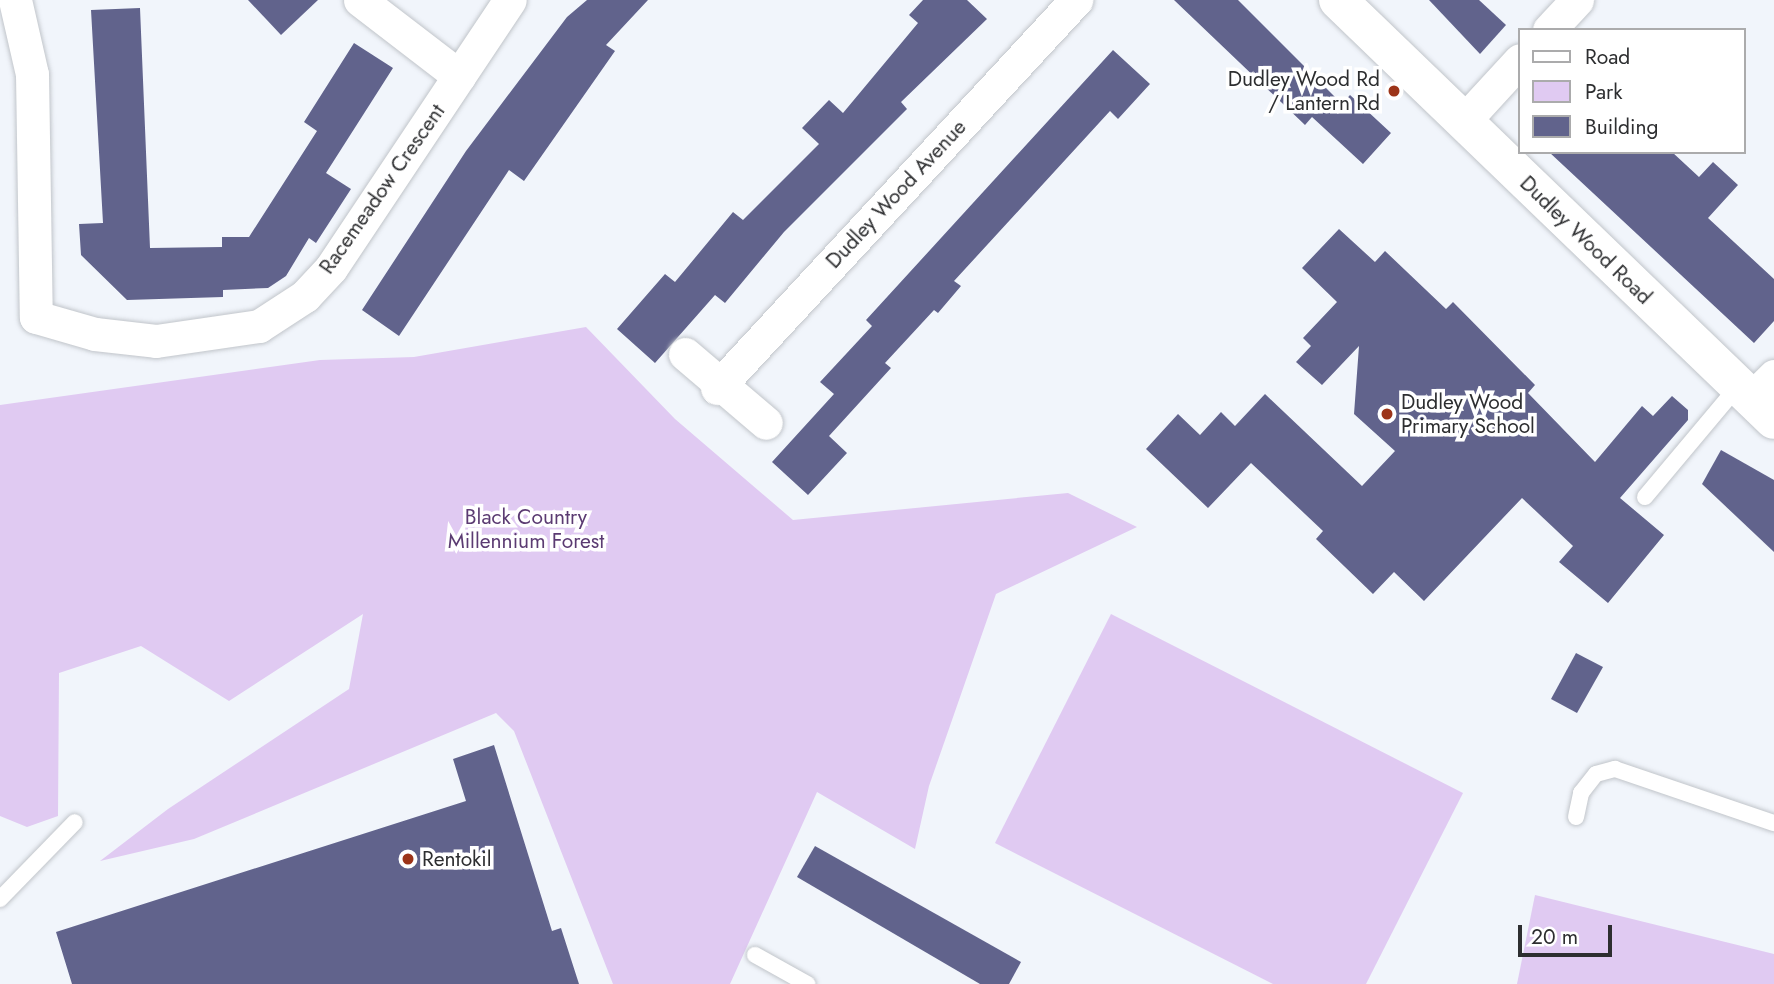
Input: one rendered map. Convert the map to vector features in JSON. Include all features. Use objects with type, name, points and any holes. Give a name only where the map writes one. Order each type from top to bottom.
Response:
[{"type":"street","name":"Racemeadow Crescent","points":[[15,0],[32,74],[36,317],[94,334],[156,341],[258,326],[304,296],[331,268],[510,0]]},
{"type":"street","points":[[360,0],[459,76]]},
{"type":"street","name":"Dudley Wood Avenue","points":[[716,388],[1076,0]]},
{"type":"street","name":"Dudley Wood Road","points":[[1338,0],[1463,122],[1760,395]]},
{"type":"street","points":[[1551,28],[1577,0]]},
{"type":"street","points":[[1463,122],[1518,62]]},
{"type":"street","points":[[685,354],[716,388],[766,423]]},
{"type":"lane","points":[[1645,497],[1760,395]]},
{"type":"lane","points":[[1577,817],[1581,793],[1596,774],[1615,769],[1774,823]]},
{"type":"lane","points":[[0,899],[75,822]]},
{"type":"lane","points":[[755,956],[807,984]]},
{"type":"green space","name":"Black Country Millennium Forest","points":[[586,327],[675,419],[793,520],[1068,493],[1137,527],[996,594],[929,786],[915,849],[817,792],[730,984],[613,984],[514,731],[496,713],[194,839],[100,861],[168,809],[349,689],[363,614],[229,701],[141,646],[59,673],[58,816],[27,827],[0,816],[0,405],[320,360],[414,357]]},
{"type":"green space","points":[[1111,614],[1463,793],[1366,984],[1273,984],[995,843]]},
{"type":"green space","points":[[1535,895],[1774,954],[1774,984],[1517,984]]},
{"type":"building","points":[[248,0],[318,0],[281,35]]},
{"type":"building","points":[[587,0],[648,0],[606,45],[615,51],[524,181],[509,170],[399,336],[362,310],[466,151],[567,17]]},
{"type":"building","points":[[923,0],[967,0],[987,19],[901,102],[907,109],[784,232],[725,303],[715,295],[655,363],[617,329],[665,274],[675,282],[733,212],[743,220],[819,144],[802,128],[829,100],[843,113],[918,23],[909,15]]},
{"type":"building","points":[[1174,0],[1238,0],[1342,104],[1350,95],[1391,133],[1363,164],[1312,117],[1305,125]]},
{"type":"building","points":[[1429,0],[1479,0],[1506,25],[1480,54]]},
{"type":"building","points":[[140,8],[150,248],[222,247],[222,237],[249,237],[317,131],[304,122],[354,43],[393,68],[326,173],[351,189],[316,243],[309,238],[286,276],[268,288],[223,290],[223,297],[127,300],[81,255],[79,224],[103,223],[91,10]]},
{"type":"building","points":[[1113,50],[1150,84],[1118,119],[1110,111],[954,281],[961,286],[938,313],[934,310],[885,363],[891,368],[829,436],[847,453],[808,495],[772,462],[834,394],[820,382],[872,326],[866,320]]},
{"type":"building","points":[[1551,154],[1674,154],[1699,177],[1713,162],[1738,185],[1708,218],[1774,279],[1774,321],[1754,343]]},
{"type":"building","points":[[1339,229],[1375,262],[1385,251],[1446,309],[1453,302],[1535,385],[1528,393],[1595,462],[1642,406],[1653,416],[1672,396],[1688,410],[1688,420],[1620,498],[1664,535],[1608,603],[1559,562],[1573,546],[1522,498],[1424,601],[1394,572],[1373,594],[1316,539],[1323,531],[1251,463],[1208,508],[1146,449],[1178,414],[1200,435],[1221,412],[1235,426],[1265,394],[1362,486],[1395,451],[1354,414],[1359,346],[1322,385],[1296,362],[1311,346],[1303,338],[1337,302],[1302,268]]},
{"type":"building","points":[[1721,450],[1774,480],[1774,552],[1702,484]]},
{"type":"building","points":[[1576,653],[1603,667],[1577,713],[1551,699]]},
{"type":"building","name":"Rentokil","points":[[494,745],[552,931],[561,928],[579,984],[72,984],[56,932],[466,801],[453,759]]},
{"type":"building","points":[[815,846],[1021,962],[1009,984],[980,984],[797,877]]},
{"type":"place","name":"Dudley Wood Rd / Lantern Rd","points":[[1394,91]]},
{"type":"place","name":"Dudley Wood Primary School","points":[[1387,414]]},
{"type":"place","name":"Rentokil","points":[[408,859]]}]
